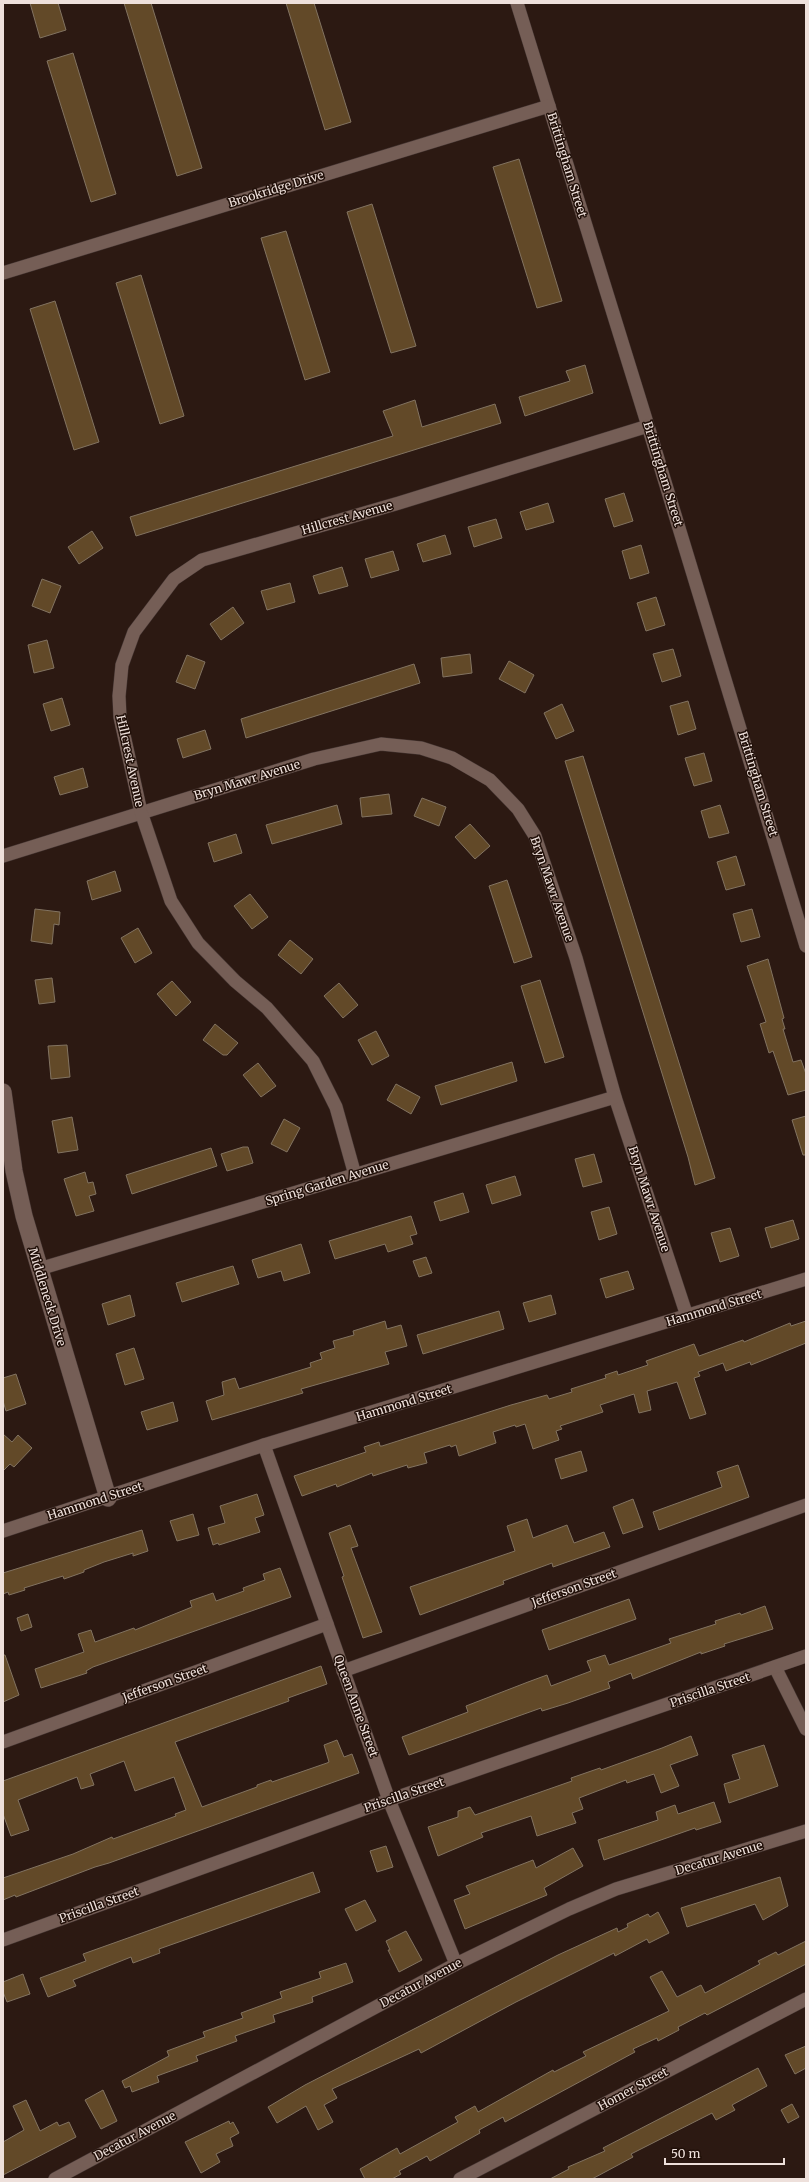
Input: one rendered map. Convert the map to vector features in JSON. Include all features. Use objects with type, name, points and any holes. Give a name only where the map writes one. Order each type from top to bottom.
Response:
[{"type":"street","name":"Brittingham Street","points":[[517,3],[648,426],[806,946]]},
{"type":"street","name":"Brookridge Drive","points":[[3,273],[549,106]]},
{"type":"street","name":"Hillcrest Avenue","points":[[355,1175],[336,1107],[313,1060],[267,1008],[235,981],[198,943],[171,901],[141,812],[120,717],[118,696],[122,665],[134,632],[174,580],[202,560],[399,503],[648,426]]},
{"type":"street","name":"Bryn Mawr Avenue","points":[[3,856],[314,759],[381,744],[421,748],[452,758],[490,780],[518,809],[535,836],[576,958],[615,1097],[687,1316]]},
{"type":"street","name":"Middleneck Drive","points":[[3,1092],[14,1170],[39,1269],[108,1498]]},
{"type":"street","name":"Spring Garden Avenue","points":[[39,1269],[615,1097]]},
{"type":"street","name":"Hammond Street","points":[[3,1531],[108,1498],[264,1445],[806,1279]]},
{"type":"street","name":"Queen Anne Street","points":[[264,1445],[389,1800],[456,1964]]},
{"type":"street","name":"Jefferson Street","points":[[343,1671],[806,1505]]},
{"type":"street","name":"Jefferson Street","points":[[3,1742],[327,1624]]},
{"type":"street","name":"Priscilla Street","points":[[3,1940],[389,1800],[806,1656]]},
{"type":"street","points":[[775,1667],[806,1729]]},
{"type":"street","name":"Decatur Avenue","points":[[55,2179],[456,1964],[569,1909],[616,1889],[806,1830]]},
{"type":"street","name":"Homer Street","points":[[460,2179],[806,1999]]},
{"type":"building","points":[[30,3],[58,3],[66,30],[40,38]]},
{"type":"building","points":[[124,3],[151,3],[202,168],[177,176]]},
{"type":"building","points":[[286,3],[314,3],[351,122],[325,130]]},
{"type":"building","points":[[73,53],[116,194],[91,202],[47,61]]},
{"type":"building","points":[[519,159],[562,301],[537,308],[493,167]]},
{"type":"building","points":[[372,204],[416,346],[391,353],[347,212]]},
{"type":"building","points":[[286,231],[330,372],[305,380],[261,238]]},
{"type":"building","points":[[141,275],[184,416],[160,424],[116,283]]},
{"type":"building","points":[[55,301],[99,442],[74,450],[30,309]]},
{"type":"building","points":[[585,365],[593,393],[525,416],[519,397],[570,381],[566,371]]},
{"type":"building","points":[[415,400],[422,427],[495,404],[501,423],[136,536],[130,517],[393,436],[383,411]]},
{"type":"building","points":[[624,493],[633,521],[614,527],[605,499]]},
{"type":"building","points":[[548,503],[554,522],[526,530],[520,512]]},
{"type":"building","points":[[496,519],[502,538],[474,547],[468,527]]},
{"type":"building","points":[[92,531],[103,548],[79,564],[68,547]]},
{"type":"building","points":[[445,535],[451,554],[423,562],[417,544]]},
{"type":"building","points":[[641,545],[649,573],[630,579],[622,551]]},
{"type":"building","points":[[393,551],[399,570],[371,578],[365,559]]},
{"type":"building","points":[[342,567],[348,586],[319,594],[313,576]]},
{"type":"building","points":[[42,579],[61,586],[50,613],[32,606]]},
{"type":"building","points":[[290,583],[295,602],[267,610],[261,591]]},
{"type":"building","points":[[656,597],[665,625],[646,631],[637,603]]},
{"type":"building","points":[[233,607],[244,623],[221,640],[210,624]]},
{"type":"building","points":[[47,640],[54,668],[34,673],[28,645]]},
{"type":"building","points":[[673,649],[681,676],[662,682],[653,654]]},
{"type":"building","points":[[470,654],[472,673],[443,677],[441,658]]},
{"type":"building","points":[[187,655],[205,662],[195,689],[176,682]]},
{"type":"building","points":[[509,661],[534,675],[525,693],[499,679]]},
{"type":"building","points":[[414,664],[420,683],[246,738],[241,719]]},
{"type":"building","points":[[62,698],[70,725],[51,731],[43,704]]},
{"type":"building","points":[[688,701],[696,729],[678,735],[670,706]]},
{"type":"building","points":[[562,704],[574,731],[556,739],[544,713]]},
{"type":"building","points":[[205,730],[211,749],[183,758],[177,739]]},
{"type":"building","points":[[704,753],[712,781],[694,786],[685,758]]},
{"type":"building","points":[[583,756],[715,1178],[695,1185],[688,1157],[565,761]]},
{"type":"building","points":[[83,768],[88,787],[60,795],[54,777]]},
{"type":"building","points":[[389,794],[392,814],[362,817],[360,798]]},
{"type":"building","points":[[422,798],[446,807],[439,826],[414,816]]},
{"type":"building","points":[[337,805],[342,824],[272,844],[266,825]]},
{"type":"building","points":[[720,805],[729,833],[709,838],[701,811]]},
{"type":"building","points":[[470,824],[490,846],[475,859],[455,837]]},
{"type":"building","points":[[236,834],[242,853],[214,862],[208,843]]},
{"type":"building","points":[[736,856],[745,885],[726,890],[717,862]]},
{"type":"building","points":[[115,871],[121,891],[92,900],[87,881]]},
{"type":"building","points":[[507,880],[532,957],[514,963],[489,886]]},
{"type":"building","points":[[250,894],[268,917],[252,929],[234,906]]},
{"type":"building","points":[[35,909],[60,912],[59,925],[54,924],[52,944],[31,941]]},
{"type":"building","points":[[752,909],[760,937],[741,942],[733,914]]},
{"type":"building","points":[[138,928],[152,953],[135,963],[121,938]]},
{"type":"building","points":[[290,940],[313,959],[301,974],[278,955]]},
{"type":"building","points":[[768,959],[784,1018],[782,1019],[785,1029],[783,1029],[793,1062],[801,1060],[806,1074],[806,1090],[788,1095],[773,1051],[769,1053],[760,1024],[766,1022],[747,966]]},
{"type":"building","points":[[52,978],[55,1002],[39,1004],[35,980]]},
{"type":"building","points":[[540,980],[564,1057],[545,1063],[521,986]]},
{"type":"building","points":[[172,981],[191,1002],[176,1016],[157,994]]},
{"type":"building","points":[[339,983],[358,1005],[343,1018],[324,996]]},
{"type":"building","points":[[215,1024],[238,1043],[227,1055],[223,1055],[203,1040]]},
{"type":"building","points":[[376,1031],[389,1056],[372,1065],[358,1040]]},
{"type":"building","points":[[67,1045],[70,1077],[51,1079],[48,1046]]},
{"type":"building","points":[[512,1062],[517,1081],[441,1105],[435,1086]]},
{"type":"building","points":[[258,1063],[276,1086],[261,1097],[243,1075]]},
{"type":"building","points":[[396,1084],[420,1097],[411,1114],[387,1100]]},
{"type":"building","points":[[806,1116],[806,1155],[803,1155],[792,1120]]},
{"type":"building","points":[[72,1117],[78,1150],[58,1153],[52,1121]]},
{"type":"building","points":[[284,1119],[300,1128],[287,1152],[271,1144]]},
{"type":"building","points":[[243,1147],[248,1147],[253,1163],[227,1171],[221,1154]]},
{"type":"building","points":[[211,1148],[217,1166],[132,1194],[126,1175]]},
{"type":"building","points":[[594,1154],[602,1182],[583,1187],[575,1159]]},
{"type":"building","points":[[85,1172],[88,1183],[93,1182],[96,1194],[89,1196],[94,1211],[76,1216],[64,1179]]},
{"type":"building","points":[[515,1176],[521,1195],[492,1204],[486,1185]]},
{"type":"building","points":[[463,1193],[469,1212],[440,1221],[434,1202]]},
{"type":"building","points":[[609,1207],[617,1234],[599,1240],[591,1212]]},
{"type":"building","points":[[411,1216],[417,1234],[410,1236],[413,1244],[388,1252],[385,1244],[335,1259],[329,1241]]},
{"type":"building","points":[[793,1220],[799,1239],[771,1248],[765,1228]]},
{"type":"building","points":[[730,1228],[739,1256],[720,1262],[711,1233]]},
{"type":"building","points":[[301,1244],[310,1273],[284,1281],[281,1271],[258,1278],[252,1260]]},
{"type":"building","points":[[426,1257],[432,1273],[419,1277],[413,1261]]},
{"type":"building","points":[[233,1266],[239,1284],[182,1302],[176,1283]]},
{"type":"building","points":[[628,1271],[634,1289],[606,1298],[600,1279]]},
{"type":"building","points":[[130,1295],[135,1316],[108,1325],[102,1304]]},
{"type":"building","points":[[551,1295],[556,1314],[529,1322],[523,1303]]},
{"type":"building","points":[[499,1311],[504,1329],[423,1354],[417,1335]]},
{"type":"building","points":[[385,1321],[387,1329],[401,1325],[407,1346],[385,1352],[389,1364],[301,1389],[303,1393],[212,1420],[206,1401],[224,1395],[222,1382],[235,1378],[239,1389],[311,1367],[310,1363],[322,1359],[320,1353],[335,1348],[333,1341],[354,1335],[353,1331]]},
{"type":"building","points":[[806,1321],[806,1343],[751,1365],[750,1362],[726,1371],[723,1363],[698,1372],[700,1376],[694,1378],[706,1414],[690,1419],[677,1382],[647,1391],[651,1410],[639,1413],[634,1394],[600,1405],[603,1412],[560,1426],[562,1429],[556,1431],[559,1440],[533,1449],[525,1424],[516,1427],[515,1425],[493,1432],[496,1443],[459,1456],[456,1445],[451,1447],[450,1445],[424,1453],[427,1463],[408,1468],[407,1465],[373,1476],[372,1473],[337,1487],[336,1484],[302,1496],[294,1476],[366,1452],[364,1447],[379,1442],[380,1446],[382,1446],[511,1405],[547,1395],[549,1399],[572,1392],[571,1389],[606,1378],[605,1375],[617,1371],[618,1375],[648,1365],[646,1361],[694,1344],[699,1356],[743,1340],[744,1342],[790,1323],[791,1326]]},
{"type":"building","points":[[134,1348],[144,1379],[125,1385],[116,1354]]},
{"type":"building","points":[[16,1374],[26,1404],[6,1411],[3,1401],[3,1378]]},
{"type":"building","points":[[173,1402],[178,1421],[147,1430],[141,1412]]},
{"type":"building","points":[[3,1434],[12,1442],[18,1435],[32,1448],[14,1467],[10,1464],[3,1471]]},
{"type":"building","points":[[581,1451],[587,1471],[561,1479],[555,1459]]},
{"type":"building","points":[[738,1465],[749,1497],[659,1530],[653,1512],[722,1487],[717,1472]]},
{"type":"building","points":[[257,1494],[264,1515],[255,1518],[260,1532],[219,1545],[218,1543],[213,1545],[208,1528],[225,1523],[220,1506]]},
{"type":"building","points":[[633,1499],[643,1527],[623,1534],[613,1507]]},
{"type":"building","points":[[193,1514],[199,1535],[177,1541],[170,1521]]},
{"type":"building","points":[[527,1519],[533,1538],[567,1525],[574,1543],[604,1532],[610,1547],[553,1567],[552,1563],[503,1581],[504,1584],[420,1615],[410,1587],[515,1551],[507,1526]]},
{"type":"building","points":[[350,1525],[358,1546],[351,1548],[382,1632],[363,1638],[329,1533]]},
{"type":"building","points":[[142,1530],[148,1551],[133,1556],[133,1553],[104,1562],[84,1570],[84,1572],[64,1579],[63,1576],[24,1588],[25,1590],[9,1595],[8,1592],[3,1594],[3,1573]]},
{"type":"building","points":[[280,1568],[291,1597],[93,1667],[86,1671],[87,1673],[41,1688],[35,1669],[84,1652],[78,1634],[91,1630],[95,1642],[134,1628],[135,1630],[192,1607],[190,1601],[213,1593],[216,1601],[244,1591],[243,1588],[265,1580],[263,1574]]},
{"type":"building","points":[[629,1599],[636,1619],[549,1650],[542,1630]]},
{"type":"building","points":[[765,1606],[773,1629],[724,1644],[725,1646],[701,1654],[701,1652],[633,1679],[631,1673],[608,1682],[610,1688],[542,1711],[541,1708],[409,1755],[402,1737],[468,1712],[466,1706],[547,1675],[551,1686],[591,1671],[587,1661],[605,1655],[609,1665],[671,1643],[669,1639],[716,1624],[715,1621],[740,1613],[741,1615]]},
{"type":"building","points":[[28,1614],[32,1627],[21,1631],[17,1618]]},
{"type":"building","points":[[3,1655],[5,1655],[19,1695],[3,1702]]},
{"type":"building","points":[[321,1666],[327,1684],[288,1698],[289,1701],[175,1742],[202,1807],[257,1787],[257,1785],[271,1780],[272,1782],[327,1763],[329,1762],[324,1745],[337,1740],[344,1757],[352,1754],[359,1773],[95,1867],[16,1897],[15,1895],[3,1900],[3,1878],[73,1854],[112,1837],[113,1839],[176,1816],[175,1814],[186,1810],[174,1777],[135,1791],[124,1761],[90,1774],[94,1785],[81,1789],[77,1777],[18,1800],[29,1830],[11,1836],[3,1814],[3,1781]]},
{"type":"building","points":[[691,1736],[698,1755],[670,1765],[679,1786],[661,1793],[654,1774],[627,1783],[626,1780],[579,1798],[583,1809],[572,1813],[576,1823],[537,1836],[531,1816],[481,1833],[483,1837],[438,1856],[428,1827],[458,1817],[458,1811],[470,1807],[475,1815],[572,1781],[571,1778],[600,1768],[601,1770]]},
{"type":"building","points":[[764,1745],[778,1786],[729,1803],[724,1784],[740,1779],[732,1755]]},
{"type":"building","points":[[714,1802],[721,1822],[696,1830],[695,1828],[604,1860],[598,1840],[658,1820],[656,1812],[675,1805],[678,1814]]},
{"type":"building","points":[[386,1846],[393,1867],[377,1872],[370,1851]]},
{"type":"building","points":[[573,1848],[583,1866],[544,1888],[547,1895],[465,1929],[454,1900],[470,1894],[466,1886],[533,1860],[536,1868]]},
{"type":"building","points":[[313,1872],[320,1892],[159,1949],[160,1953],[133,1963],[131,1957],[73,1980],[76,1986],[48,1997],[40,1978],[86,1961],[83,1954]]},
{"type":"building","points":[[780,1877],[788,1906],[763,1920],[755,1904],[687,1927],[681,1908]]},
{"type":"building","points":[[365,1900],[376,1921],[356,1931],[345,1909]]},
{"type":"building","points":[[658,1912],[669,1933],[649,1943],[647,1939],[615,1956],[614,1953],[516,2002],[421,2053],[419,2049],[332,2089],[337,2098],[324,2105],[333,2122],[318,2130],[306,2106],[277,2123],[268,2107],[305,2085],[558,1955],[617,1928],[618,1932],[628,1927],[627,1924],[648,1914],[650,1917]]},
{"type":"building","points":[[406,1931],[422,1960],[399,1972],[388,1950],[390,1950],[386,1941]]},
{"type":"building","points":[[806,1941],[806,1964],[707,2015],[705,2013],[678,2027],[679,2030],[658,2041],[657,2038],[633,2049],[635,2052],[505,2122],[503,2117],[479,2130],[480,2133],[430,2161],[427,2156],[399,2171],[401,2174],[392,2179],[365,2179],[360,2169],[397,2148],[400,2154],[458,2122],[455,2117],[475,2106],[478,2112],[553,2070],[554,2072],[586,2056],[583,2052],[669,2011],[650,1977],[662,1971],[677,1997],[701,1985],[705,1993],[760,1964],[758,1961],[776,1952],[778,1955]]},
{"type":"building","points":[[346,1963],[353,1982],[312,1997],[313,2002],[273,2015],[275,2022],[235,2036],[237,2041],[196,2056],[198,2061],[157,2076],[159,2082],[132,2092],[130,2086],[125,2088],[122,2081],[169,2056],[167,2051],[205,2037],[203,2032],[243,2018],[241,2013],[282,1998],[280,1992],[321,1978],[319,1972]]},
{"type":"building","points":[[23,1974],[30,1994],[7,2002],[3,1992],[3,1982]]},
{"type":"building","points":[[806,2046],[806,2068],[795,2074],[785,2055]]},
{"type":"building","points":[[758,2068],[767,2086],[732,2105],[735,2110],[716,2120],[712,2113],[631,2154],[633,2157],[592,2179],[550,2179],[569,2169],[568,2167],[605,2151],[603,2148]]},
{"type":"building","points":[[103,2090],[117,2121],[101,2129],[85,2100]]},
{"type":"building","points":[[26,2100],[40,2131],[57,2122],[59,2126],[69,2122],[76,2137],[3,2175],[3,2142],[24,2130],[13,2106]]},
{"type":"building","points":[[792,2104],[799,2117],[788,2123],[781,2110]]},
{"type":"building","points":[[229,2121],[230,2124],[233,2122],[239,2133],[230,2138],[233,2146],[216,2154],[220,2162],[201,2173],[185,2142]]}]
